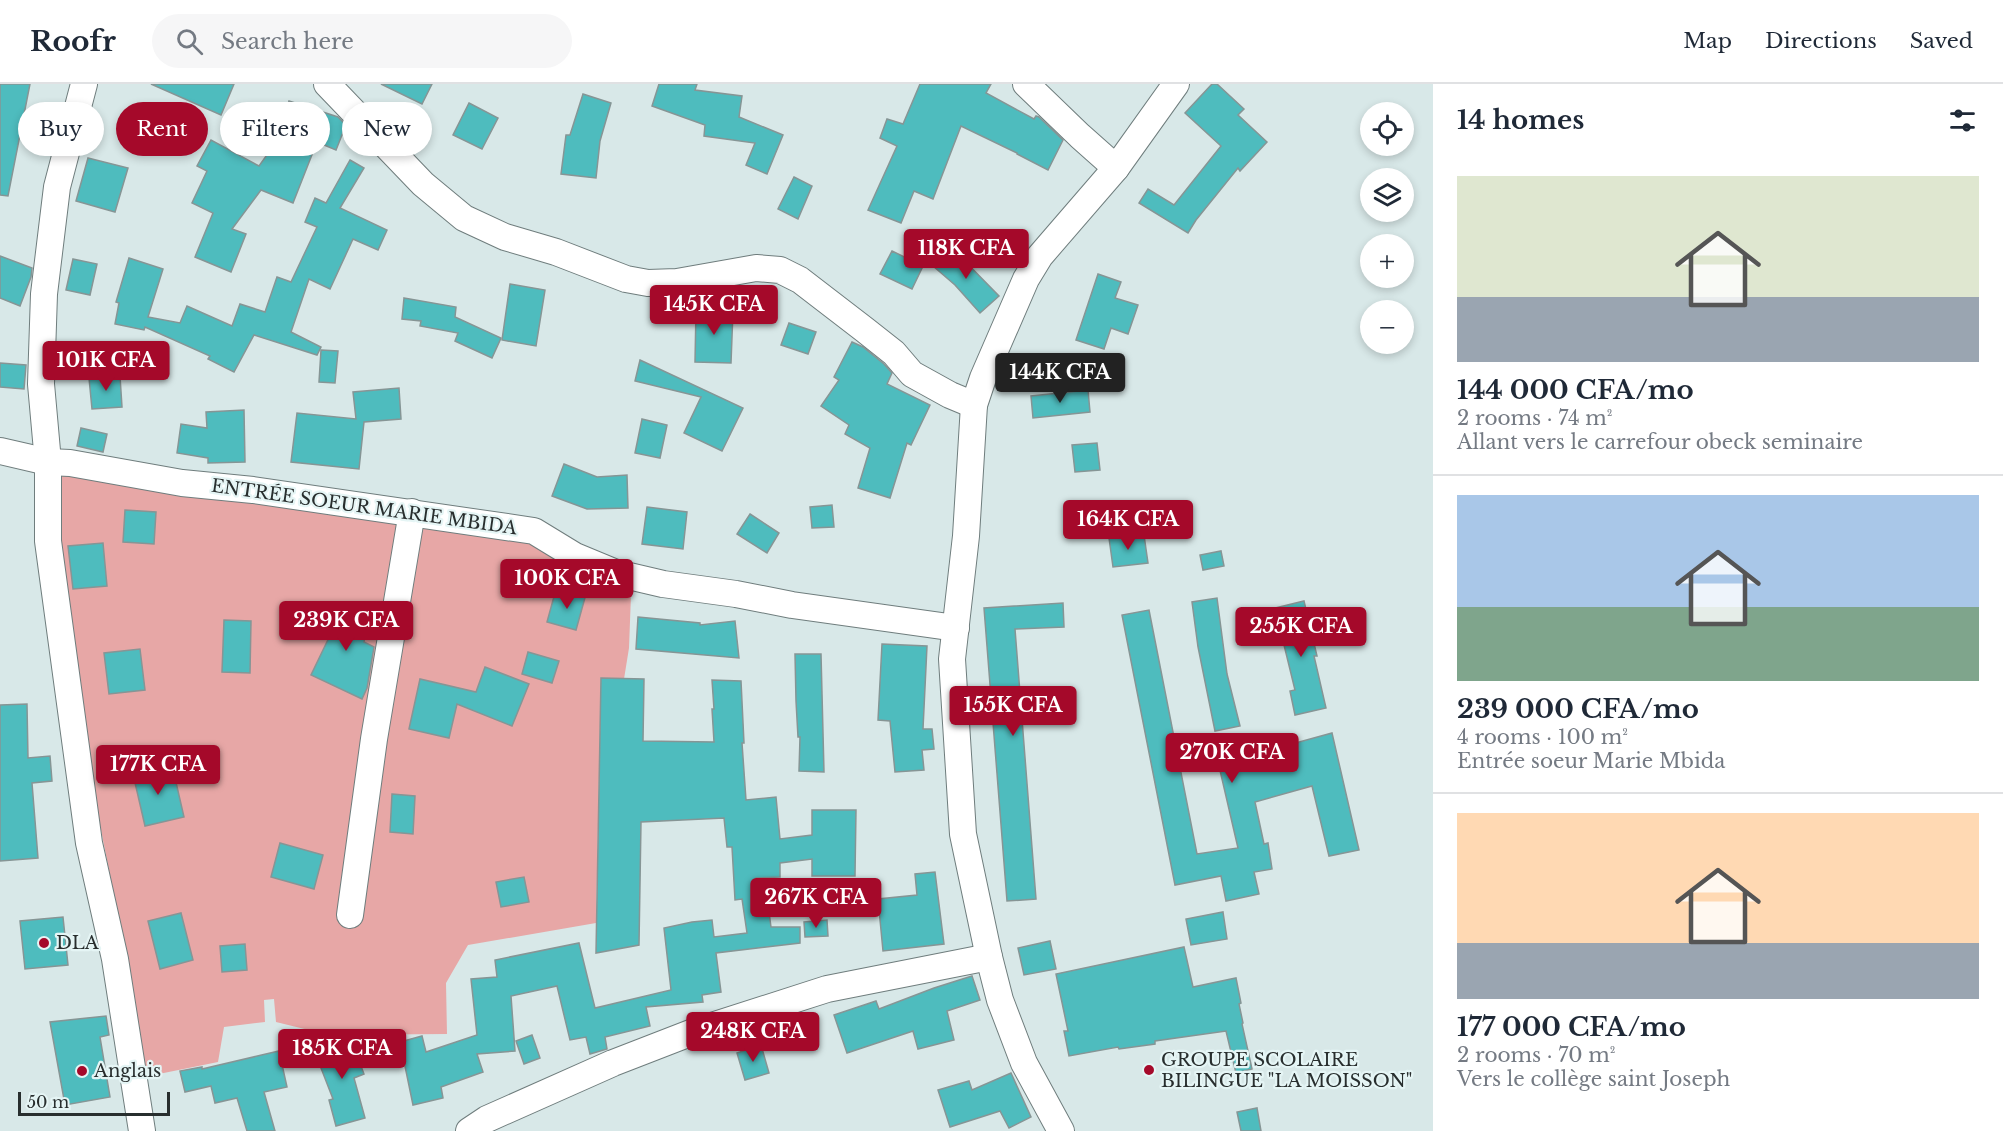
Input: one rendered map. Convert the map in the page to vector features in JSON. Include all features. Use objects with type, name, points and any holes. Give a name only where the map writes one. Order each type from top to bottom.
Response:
[{"type":"street","points":[[84,84],[57,187],[44,294],[41,384],[48,462],[48,541],[85,820],[115,959],[142,1131]]},
{"type":"street","points":[[327,84],[423,184],[464,218],[505,237],[556,252],[626,279],[648,283],[677,282],[756,268],[780,270],[800,280],[866,330],[894,353],[912,374],[974,405]]},
{"type":"street","points":[[1026,84],[1116,168]]},
{"type":"street","points":[[1061,1131],[1024,1063],[1000,1000],[963,834],[952,659],[966,536],[974,405],[983,378],[1026,279],[1040,256],[1116,168],[1176,84]]},
{"type":"street","name":"ENTRÉE SOEUR MARIE MBIDA","points":[[0,451],[48,462],[70,463],[183,483],[253,490],[534,531],[574,556],[616,573],[663,584],[956,628]]},
{"type":"street","points":[[350,915],[374,739],[412,512]]},
{"type":"street","points":[[470,1131],[488,1119],[603,1068],[693,1032],[827,989],[989,957]]},
{"type":"shaded area","points":[[52,467],[532,533],[632,568],[629,648],[624,679],[601,678],[596,923],[468,945],[446,983],[447,1034],[329,1035],[276,1022],[274,999],[264,1000],[265,1022],[224,1027],[218,1062],[144,1077],[128,966],[78,714]]},
{"type":"building","points":[[0,84],[30,84],[26,102],[18,102],[18,145],[8,196],[0,195]]},
{"type":"building","points":[[151,84],[234,84],[226,102],[220,102],[220,115],[208,109],[208,102],[192,102]]},
{"type":"building","points":[[381,84],[432,84],[423,102],[418,102]]},
{"type":"building","points":[[659,84],[697,84],[695,90],[742,96],[739,117],[783,135],[767,174],[746,165],[755,143],[704,136],[705,125],[652,106]]},
{"type":"building","points":[[920,84],[991,84],[986,93],[1034,119],[1036,116],[1039,117],[1063,140],[1048,170],[961,126],[933,199],[914,191],[901,223],[868,210],[897,146],[880,138],[887,119],[903,124]]},
{"type":"building","points":[[1212,84],[1217,84],[1244,109],[1238,115],[1267,142],[1240,171],[1238,168],[1188,233],[1139,203],[1148,189],[1174,205],[1221,146],[1185,113]]},
{"type":"building","points":[[583,94],[611,103],[600,141],[596,178],[561,174],[566,135],[570,135]]},
{"type":"building","points":[[469,103],[498,118],[482,149],[453,135]]},
{"type":"building","points":[[330,114],[342,121],[342,135],[336,150],[330,147]]},
{"type":"building","points":[[211,140],[220,145],[220,156],[241,156],[259,166],[266,156],[311,156],[293,203],[261,190],[232,229],[246,234],[231,272],[195,257],[213,213],[192,203],[207,171],[197,166],[202,156],[208,156],[208,146]]},
{"type":"building","points":[[88,158],[128,168],[115,212],[76,201]]},
{"type":"building","points":[[350,160],[364,168],[340,208],[387,230],[378,250],[353,239],[330,289],[309,279],[291,332],[321,347],[317,355],[254,335],[234,372],[208,359],[210,356],[145,327],[144,330],[115,324],[119,303],[116,302],[129,258],[163,269],[148,317],[180,323],[187,306],[232,326],[240,304],[265,312],[277,277],[291,282],[317,227],[305,222],[315,198],[326,203]]},
{"type":"building","points":[[794,177],[812,186],[798,219],[778,209]]},
{"type":"building","points":[[951,247],[999,296],[980,313],[955,285],[933,266]]},
{"type":"building","points":[[892,251],[923,266],[912,289],[880,274]]},
{"type":"building","points":[[0,256],[32,268],[20,306],[0,298]]},
{"type":"building","points":[[73,259],[97,264],[90,295],[66,290]]},
{"type":"building","points":[[1098,274],[1121,282],[1115,298],[1138,305],[1128,334],[1111,328],[1104,349],[1076,340]]},
{"type":"building","points":[[510,284],[545,290],[536,346],[502,340]]},
{"type":"building","points":[[404,298],[456,307],[455,317],[501,338],[492,358],[455,341],[458,333],[420,326],[421,321],[402,319]]},
{"type":"building","points":[[696,310],[733,311],[731,363],[695,362]]},
{"type":"building","points":[[789,323],[816,332],[808,354],[781,345]]},
{"type":"building","points":[[852,342],[863,347],[892,373],[887,384],[930,405],[911,445],[907,443],[890,498],[858,488],[870,448],[845,434],[849,425],[821,406],[839,380],[834,377]]},
{"type":"building","points":[[321,350],[338,351],[335,383],[319,382]]},
{"type":"building","points":[[640,360],[743,408],[722,451],[684,433],[701,397],[635,381]]},
{"type":"building","points":[[0,363],[26,365],[24,389],[0,387]]},
{"type":"building","points":[[120,376],[122,407],[92,409],[89,378]]},
{"type":"building","points":[[399,388],[401,419],[364,422],[359,469],[291,462],[297,413],[356,419],[353,392]]},
{"type":"building","points":[[1088,390],[1090,412],[1033,418],[1031,396]]},
{"type":"building","points":[[244,410],[245,462],[208,463],[208,458],[177,453],[181,424],[207,428],[206,412]]},
{"type":"building","points":[[642,419],[667,425],[660,458],[635,453]]},
{"type":"building","points":[[81,428],[107,434],[103,452],[77,446]]},
{"type":"building","points":[[1097,443],[1100,470],[1075,472],[1072,445]]},
{"type":"building","points":[[564,464],[597,477],[627,475],[628,508],[587,509],[552,496]]},
{"type":"building","points":[[832,505],[834,527],[812,528],[810,507]]},
{"type":"building","points":[[647,507],[687,512],[683,549],[642,544]]},
{"type":"building","points":[[125,510],[156,512],[154,544],[123,542]]},
{"type":"building","points":[[750,514],[779,533],[767,553],[737,534]]},
{"type":"building","points":[[1144,535],[1148,563],[1113,567],[1109,538]]},
{"type":"building","points":[[103,543],[107,586],[73,589],[68,546]]},
{"type":"building","points":[[1221,551],[1224,566],[1203,570],[1200,555]]},
{"type":"building","points":[[568,590],[586,594],[576,630],[547,622],[555,593],[567,596]]},
{"type":"building","points":[[1217,598],[1227,674],[1240,726],[1215,731],[1198,647],[1192,602]]},
{"type":"building","points":[[1304,601],[1326,708],[1295,715],[1290,691],[1295,690],[1275,608]]},
{"type":"building","points":[[1063,603],[1064,627],[1015,629],[1036,899],[1007,901],[984,608]]},
{"type":"building","points":[[330,605],[369,611],[364,642],[374,647],[367,688],[362,699],[311,675],[336,623],[328,622]]},
{"type":"building","points":[[1149,610],[1197,854],[1238,848],[1219,766],[1264,756],[1263,752],[1332,733],[1359,850],[1329,856],[1312,786],[1255,802],[1264,844],[1268,843],[1272,869],[1254,872],[1259,894],[1226,901],[1221,876],[1175,885],[1122,615]]},
{"type":"building","points":[[638,617],[700,623],[700,625],[735,621],[739,658],[636,649]]},
{"type":"building","points":[[224,620],[251,621],[250,673],[222,672]]},
{"type":"building","points":[[882,644],[927,646],[923,729],[932,729],[934,749],[922,750],[924,770],[895,772],[890,721],[878,720]]},
{"type":"building","points":[[140,649],[145,690],[109,694],[104,653]]},
{"type":"building","points":[[528,652],[559,661],[552,683],[522,674]]},
{"type":"building","points":[[795,654],[821,654],[824,772],[799,771],[800,737],[798,737]]},
{"type":"building","points":[[485,667],[529,684],[512,726],[457,704],[449,738],[409,729],[420,679],[476,692]]},
{"type":"building","points":[[601,678],[644,679],[643,741],[714,742],[712,680],[741,681],[746,800],[776,797],[780,839],[812,835],[812,810],[856,810],[855,876],[812,876],[812,859],[780,863],[780,877],[756,878],[758,913],[769,912],[771,927],[800,927],[800,943],[716,953],[721,992],[702,995],[703,1002],[646,1007],[650,1026],[605,1037],[607,1049],[590,1054],[586,1037],[570,1040],[557,986],[511,996],[515,1051],[477,1054],[483,1072],[441,1087],[443,1098],[413,1105],[400,1042],[422,1036],[426,1052],[477,1035],[471,979],[497,977],[495,960],[579,943],[595,1008],[671,990],[664,928],[712,920],[714,937],[747,933],[742,899],[735,900],[732,847],[727,847],[724,818],[641,822],[639,945],[596,953]]},
{"type":"building","points":[[27,704],[28,758],[50,756],[52,781],[32,783],[38,858],[0,861],[0,705]]},
{"type":"building","points":[[172,765],[184,817],[145,826],[133,774]]},
{"type":"building","points":[[392,794],[415,796],[413,834],[390,832]]},
{"type":"building","points":[[280,843],[323,855],[314,889],[271,877]]},
{"type":"building","points":[[935,872],[944,944],[883,951],[878,899],[917,895],[915,874]]},
{"type":"building","points":[[524,877],[529,902],[501,907],[496,882]]},
{"type":"building","points":[[1223,912],[1227,939],[1191,945],[1186,919]]},
{"type":"building","points":[[181,913],[193,960],[160,969],[148,921]]},
{"type":"building","name":"DLA","points":[[63,917],[68,965],[25,969],[20,921]]},
{"type":"building","points":[[827,920],[828,936],[805,937],[804,922]]},
{"type":"building","points":[[1050,941],[1056,969],[1024,975],[1018,948]]},
{"type":"building","points":[[245,944],[247,970],[222,972],[220,946]]},
{"type":"building","points":[[1184,947],[1193,987],[1236,978],[1242,1024],[1252,1069],[1236,1073],[1226,1031],[1069,1056],[1064,1031],[1068,1031],[1056,974]]},
{"type":"building","points":[[972,976],[980,1000],[947,1011],[954,1040],[918,1049],[913,1031],[847,1053],[834,1015],[876,1001],[879,1009]]},
{"type":"building","name":"Anglais","points":[[106,1016],[109,1035],[100,1037],[110,1097],[65,1105],[50,1022]]},
{"type":"building","points":[[532,1035],[540,1058],[524,1064],[516,1041]]},
{"type":"building","points":[[350,1037],[364,1074],[354,1078],[365,1118],[336,1126],[329,1100],[333,1099],[314,1050]]},
{"type":"building","points":[[761,1045],[769,1073],[745,1080],[737,1053]]},
{"type":"building","points":[[279,1051],[287,1087],[264,1092],[275,1131],[247,1131],[237,1098],[215,1103],[211,1086],[185,1092],[180,1071],[202,1067],[202,1069]]},
{"type":"building","points":[[1011,1073],[1031,1117],[1009,1128],[1000,1111],[950,1127],[938,1090],[969,1081],[972,1090]]},
{"type":"building","points":[[1257,1108],[1261,1131],[1241,1131],[1237,1112]]},
{"type":"place","name":"DLA","points":[[44,943]]},
{"type":"place","name":"GROUPE SCOLAIRE BILINGUE \"LA MOISSON\"","points":[[1149,1070]]},
{"type":"place","name":"Anglais","points":[[82,1071]]}]
